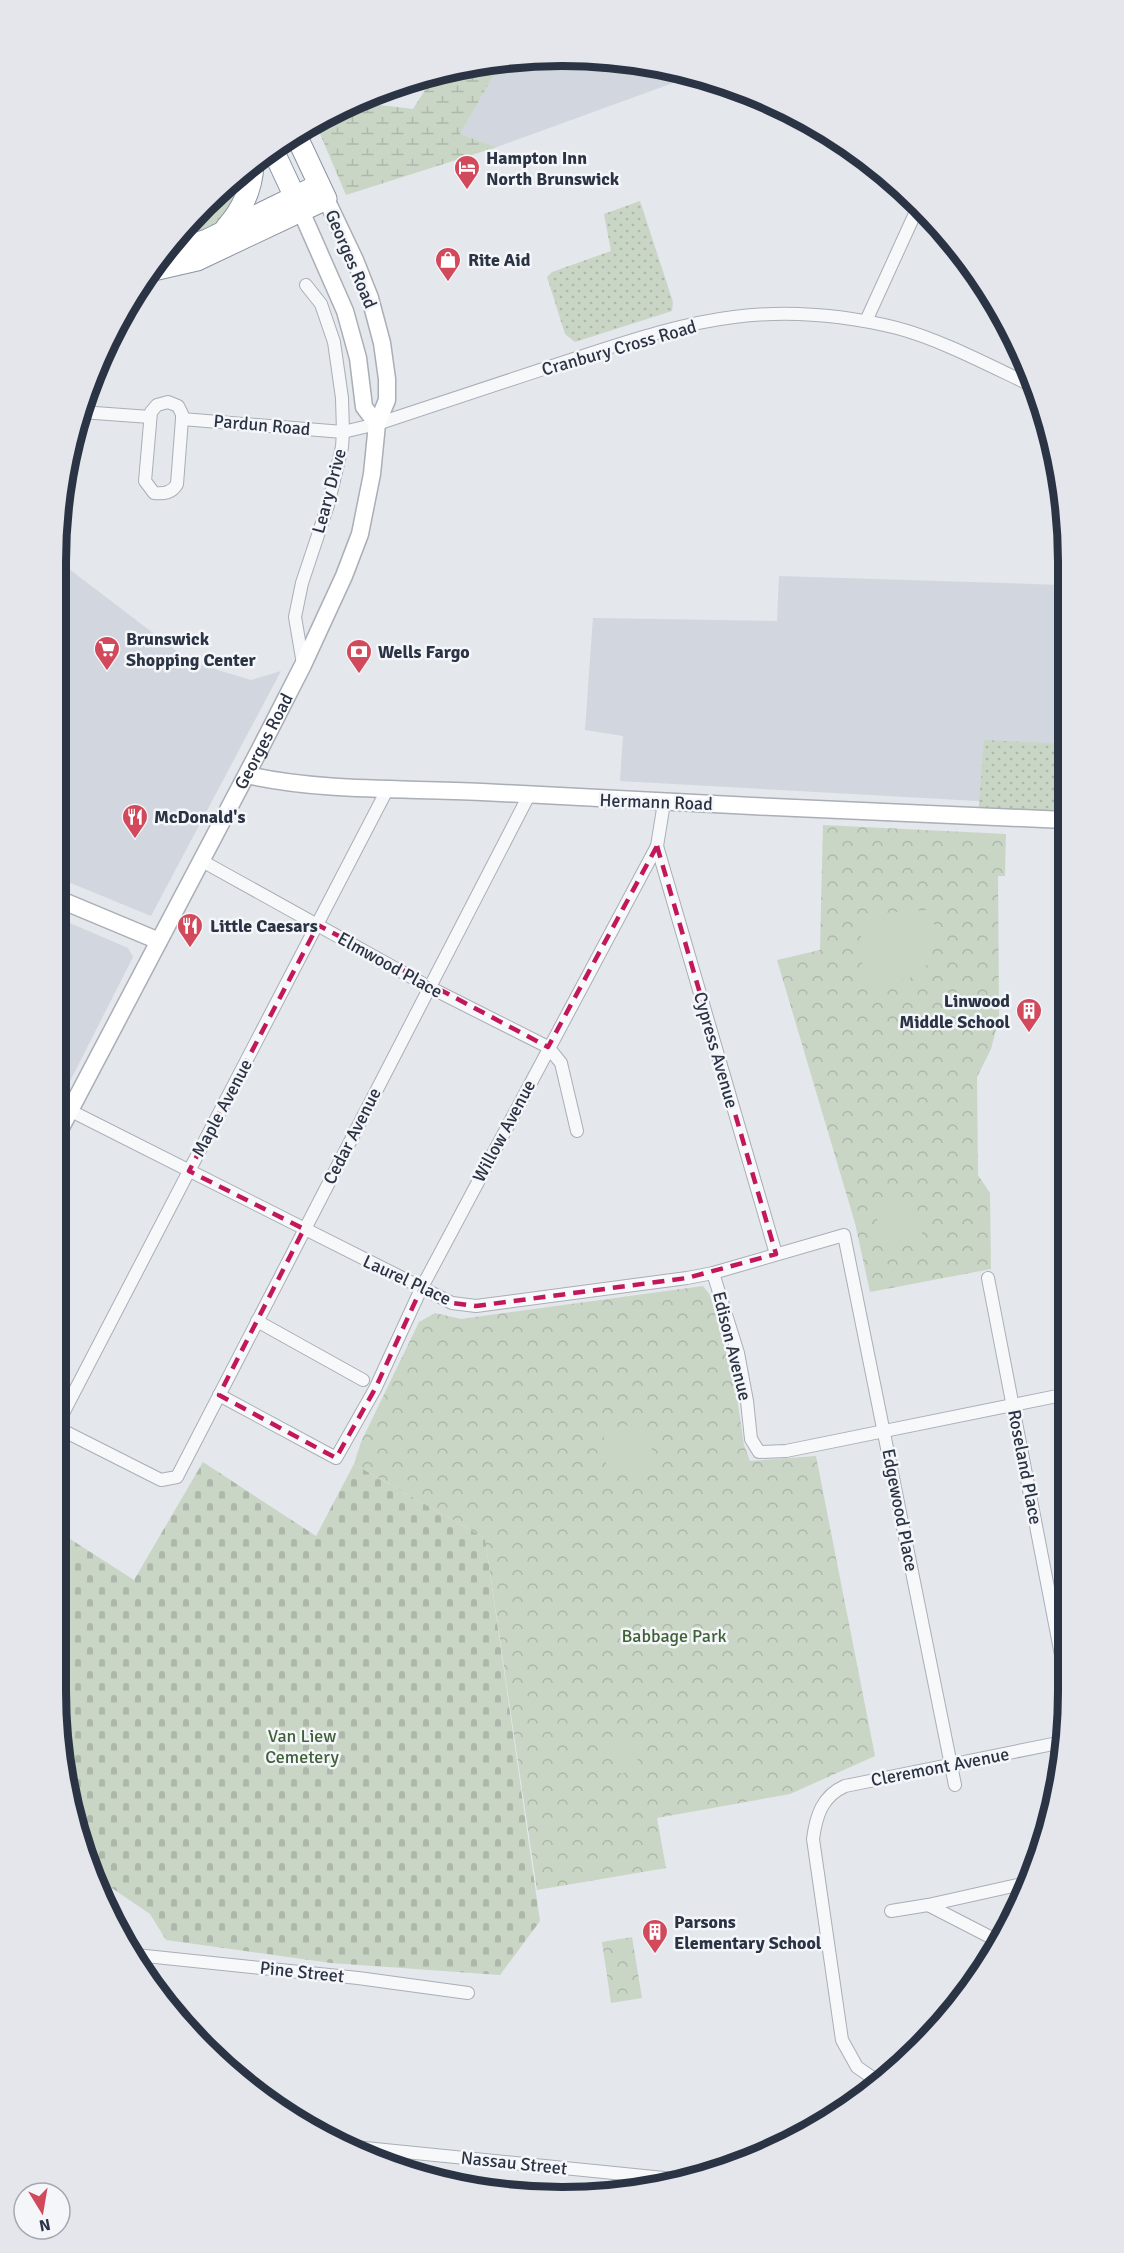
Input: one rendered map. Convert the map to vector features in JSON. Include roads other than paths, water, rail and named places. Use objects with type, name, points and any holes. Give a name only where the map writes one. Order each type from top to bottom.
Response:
[{"type":"highway","name":"Georges Road","points":[[299,142],[323,192]]},
{"type":"highway","name":"Georges Road","points":[[276,157],[298,204]]},
{"type":"highway","points":[[224,231],[246,200],[252,175]]},
{"type":"highway","points":[[163,268],[197,260],[323,192]]},
{"type":"highway","points":[[179,247],[189,246],[298,204]]},
{"type":"street","name":"Georges Road","points":[[66,1116],[247,775],[303,664],[344,576],[360,534],[372,474],[377,424],[387,400],[384,357],[363,278],[323,192]]},
{"type":"street","name":"Georges Road","points":[[298,204],[345,311],[358,358],[364,407],[377,424]]},
{"type":"street","points":[[866,321],[915,213]]},
{"type":"street","name":"Leary Drive","points":[[303,664],[295,617],[302,583],[328,506],[342,447],[343,432],[342,399],[334,342],[321,304],[306,285]]},
{"type":"street","name":"Cranbury Cross Road","points":[[377,424],[645,336],[732,317],[800,314],[866,321],[928,339],[1024,382]]},
{"type":"street","points":[[168,402],[178,406],[182,418],[177,484],[171,491],[161,494],[154,493],[145,481],[151,412],[158,405],[168,402]]},
{"type":"street","points":[[89,413],[150,417]]},
{"type":"street","name":"Pardun Road","points":[[182,418],[343,432],[377,424]]},
{"type":"street","name":"Hermann Road","points":[[247,775],[279,782],[664,803],[1058,819]]},
{"type":"street","name":"Maple Avenue","points":[[66,1408],[388,788]]},
{"type":"street","name":"Cedar Avenue","points":[[66,1432],[161,1480],[177,1477],[529,795]]},
{"type":"street","name":"Willow Avenue","points":[[219,1395],[336,1458],[375,1389],[421,1289],[657,846],[664,803]]},
{"type":"street","name":"Cypress Avenue","points":[[657,846],[776,1254]]},
{"type":"street","name":"Elmwood Place","points":[[202,861],[429,987],[548,1047]]},
{"type":"street","points":[[66,901],[159,941]]},
{"type":"street","points":[[548,1047],[561,1064],[577,1131]]},
{"type":"street","name":"Laurel Place","points":[[69,1110],[452,1304],[476,1306],[644,1285],[712,1273],[844,1235]]},
{"type":"street","name":"Edgewood Place","points":[[844,1235],[955,1785]]},
{"type":"street","name":"Edison Avenue","points":[[712,1273],[738,1353],[752,1439],[759,1452],[786,1451],[884,1431]]},
{"type":"street","name":"Roseland Place","points":[[988,1278],[1058,1639]]},
{"type":"street","points":[[257,1321],[363,1380]]},
{"type":"street","points":[[884,1431],[1058,1396]]},
{"type":"street","name":"Cleremont Avenue","points":[[873,2078],[857,2067],[842,2040],[813,1839],[817,1817],[823,1803],[829,1796],[845,1786],[1055,1744]]},
{"type":"street","points":[[891,1911],[1018,1885]]},
{"type":"street","points":[[928,1905],[992,1938]]},
{"type":"street","name":"Pine Street","points":[[143,1956],[357,1978],[468,1993]]},
{"type":"street","name":"Nassau Street","points":[[371,2149],[657,2177]]},
{"type":"place","name":"Hampton Inn North Brunswick","points":[[467,191]]},
{"type":"place","name":"Rite Aid","points":[[448,283]]},
{"type":"place","name":"Brunswick Shopping Center","points":[[107,672]]},
{"type":"place","name":"Wells Fargo","points":[[359,675]]},
{"type":"place","name":"McDonald's","points":[[135,840]]},
{"type":"place","name":"Little Caesars","points":[[190,949]]},
{"type":"place","name":"Linwood Middle School","points":[[1029,1034]]},
{"type":"place","name":"Parsons Elementary School","points":[[655,1955]]},
{"type":"park label","name":"Babbage Park","points":[[674,1636]]},
{"type":"park label","name":"Van Liew Cemetery","points":[[302,1746]]}]
